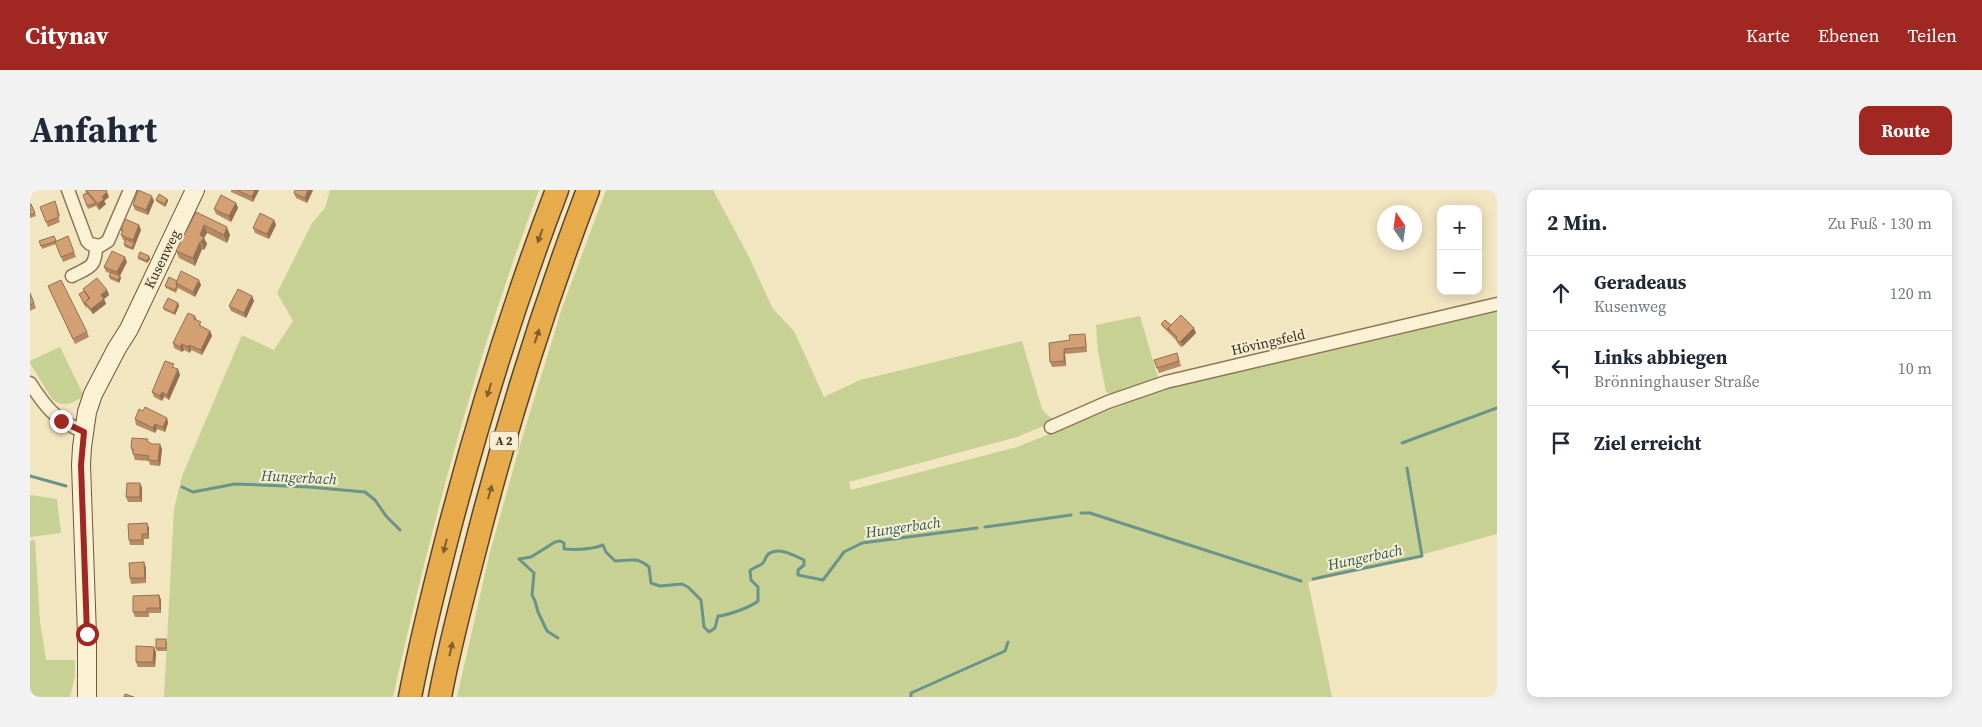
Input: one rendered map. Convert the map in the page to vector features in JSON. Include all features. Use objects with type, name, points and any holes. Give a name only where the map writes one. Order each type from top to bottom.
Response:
[{"type":"highway","name":"A 2","points":[[410,697],[438,572],[486,396],[524,278],[557,190]]},
{"type":"highway","name":"A 2","points":[[440,697],[486,504],[520,385],[588,190]]},
{"type":"street","points":[[68,190],[88,241],[96,246],[103,245],[108,241],[130,190]]},
{"type":"street","name":"Kusenweg","points":[[87,697],[87,634],[81,465],[84,432],[121,358],[129,329],[195,190]]},
{"type":"street","points":[[72,276],[93,264],[96,258],[96,246]]},
{"type":"street","name":"Hövingsfeld","points":[[1051,427],[1108,402],[1166,382],[1497,304]]},
{"type":"street","points":[[30,383],[51,413],[69,426],[84,432]]},
{"type":"green space","points":[[330,190],[539,190],[495,315],[457,441],[423,568],[393,697],[164,697],[174,509],[182,476],[242,335],[274,350],[293,321],[277,293],[312,223],[325,208]]},
{"type":"green space","points":[[606,190],[713,190],[749,257],[773,309],[794,331],[824,397],[860,380],[1022,341],[1042,409],[1051,417],[1056,419],[1063,418],[1017,437],[849,482],[851,490],[1017,447],[1167,387],[1497,308],[1497,534],[1417,556],[1308,582],[1332,697],[457,697],[489,556],[520,445],[562,308]]},
{"type":"green space","points":[[1140,316],[1159,381],[1115,395],[1106,392],[1098,352],[1096,325]]},
{"type":"green space","points":[[60,347],[84,396],[68,404],[61,404],[52,399],[30,363],[30,361]]},
{"type":"green space","points":[[30,495],[57,499],[61,533],[30,537]]},
{"type":"green space","points":[[35,540],[40,621],[46,660],[75,660],[75,676],[70,697],[30,697],[30,541]]},
{"type":"building","points":[[86,190],[106,190],[107,192],[102,197],[104,199],[98,204]]},
{"type":"building","points":[[138,190],[152,196],[146,210],[133,205]]},
{"type":"building","points":[[237,190],[255,190],[252,197]]},
{"type":"building","points":[[295,190],[308,190],[305,198],[294,193]]},
{"type":"building","points":[[87,193],[96,203],[87,206],[83,195]]},
{"type":"building","points":[[159,194],[167,199],[165,204],[156,200]]},
{"type":"building","points":[[221,195],[236,203],[229,216],[214,209]]},
{"type":"building","points":[[55,201],[59,217],[46,222],[40,207]]},
{"type":"building","points":[[30,204],[35,213],[30,215]]},
{"type":"building","points":[[196,212],[227,227],[224,235],[204,225],[200,235],[204,237],[193,258],[176,251]]},
{"type":"building","points":[[260,213],[274,220],[267,234],[253,228]]},
{"type":"building","points":[[125,219],[139,225],[133,240],[121,235]]},
{"type":"building","points":[[54,236],[56,241],[41,246],[39,241]]},
{"type":"building","points":[[68,236],[74,252],[61,257],[55,242]]},
{"type":"building","points":[[126,239],[134,243],[132,248],[124,244]]},
{"type":"building","points":[[112,251],[125,257],[117,272],[104,267]]},
{"type":"building","points":[[140,252],[149,256],[147,261],[138,257]]},
{"type":"building","points":[[181,271],[199,280],[193,292],[176,283]]},
{"type":"building","points":[[111,272],[120,276],[118,280],[109,276]]},
{"type":"building","points":[[169,277],[177,281],[175,290],[165,286]]},
{"type":"building","points":[[97,278],[107,290],[101,295],[104,299],[91,309],[85,302],[90,298],[83,289]]},
{"type":"building","points":[[61,280],[87,332],[73,339],[48,286]]},
{"type":"building","points":[[238,289],[252,296],[244,313],[229,306]]},
{"type":"building","points":[[84,291],[89,298],[85,305],[79,294]]},
{"type":"building","points":[[30,293],[34,303],[30,305]]},
{"type":"building","points":[[168,298],[178,303],[174,313],[163,308]]},
{"type":"building","points":[[188,313],[195,316],[194,319],[201,322],[199,325],[210,331],[201,350],[182,344],[180,347],[173,343]]},
{"type":"building","points":[[1181,315],[1194,328],[1179,342],[1176,339],[1177,337],[1168,328]]},
{"type":"building","points":[[1165,320],[1171,325],[1168,328],[1169,331],[1161,324]]},
{"type":"building","points":[[1085,334],[1086,347],[1064,349],[1064,361],[1050,362],[1049,343],[1070,340],[1069,335]]},
{"type":"building","points":[[1177,353],[1179,361],[1157,368],[1154,360]]},
{"type":"building","points":[[165,361],[174,364],[172,367],[178,369],[167,395],[162,392],[160,396],[152,392]]},
{"type":"building","points":[[145,407],[167,418],[163,427],[155,424],[153,428],[135,419],[139,409],[143,411]]},
{"type":"building","points":[[132,438],[148,439],[147,441],[152,444],[160,444],[158,461],[148,460],[149,456],[133,454],[133,449],[131,448]]},
{"type":"building","points":[[127,483],[140,483],[140,497],[126,497]]},
{"type":"building","points":[[147,523],[148,534],[142,534],[142,540],[129,540],[128,524]]},
{"type":"building","points":[[144,562],[145,578],[130,578],[129,563]]},
{"type":"building","points":[[159,595],[160,608],[147,608],[147,612],[133,612],[133,596]]},
{"type":"building","points":[[156,639],[166,639],[166,648],[156,648]]},
{"type":"building","points":[[136,646],[154,647],[153,662],[136,662]]},
{"type":"waterway","name":"Hungerbach","points":[[1402,443],[1497,408]]},
{"type":"waterway","name":"Hungerbach","points":[[1313,579],[1422,556],[1407,468]]},
{"type":"waterway","name":"Hungerbach","points":[[30,476],[66,486]]},
{"type":"waterway","name":"Hungerbach","points":[[182,487],[193,492],[235,484],[309,487],[365,492],[375,500],[386,516],[400,530]]},
{"type":"waterway","name":"Hungerbach","points":[[1081,513],[1090,513],[1301,581]]},
{"type":"waterway","name":"Hungerbach","points":[[985,527],[1071,515]]},
{"type":"waterway","name":"Hungerbach","points":[[519,559],[531,557],[555,542],[560,541],[564,543],[564,549],[584,549],[603,545],[606,552],[615,561],[637,560],[649,567],[651,583],[660,586],[682,584],[688,587],[701,600],[704,627],[709,632],[715,628],[718,616],[738,611],[758,601],[758,587],[751,580],[750,571],[764,562],[767,555],[774,551],[787,553],[804,560],[804,565],[798,570],[798,575],[823,580],[844,552],[862,543],[977,528]]},
{"type":"waterway","points":[[519,559],[534,573],[532,595],[538,612],[547,631],[558,638]]},
{"type":"waterway","points":[[911,697],[911,693],[1005,651],[1008,642]]},
{"type":"route","points":[[61,421],[84,432],[81,465],[87,634]]}]
